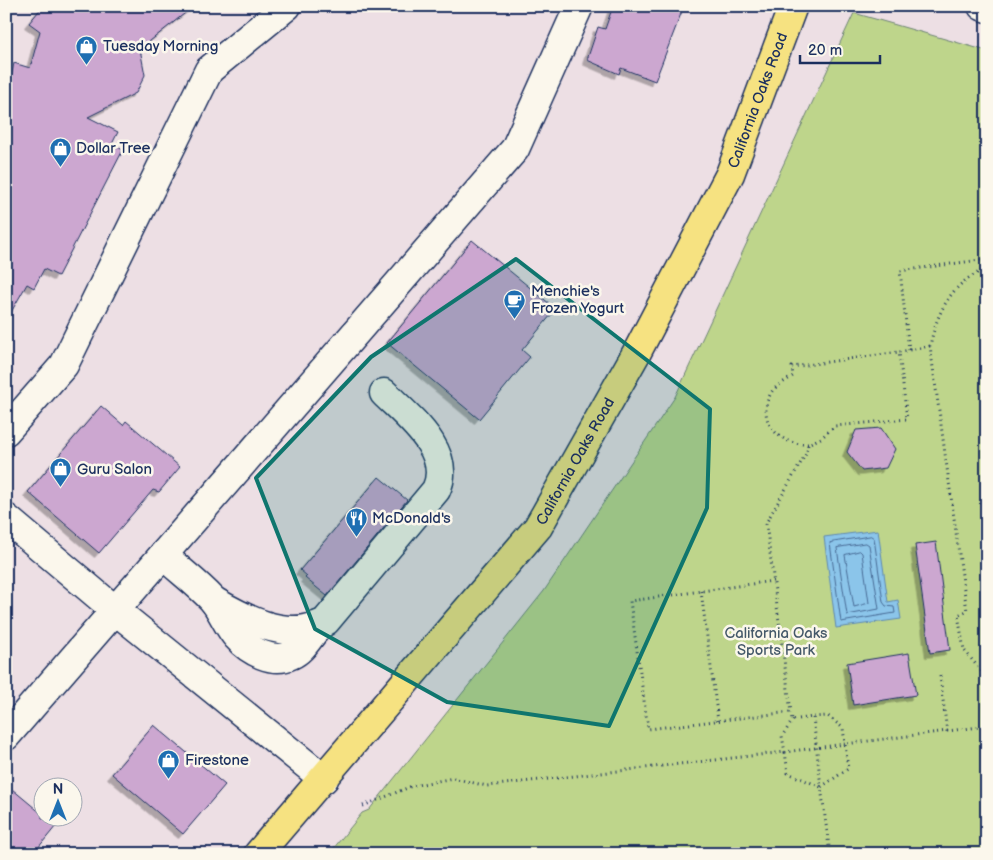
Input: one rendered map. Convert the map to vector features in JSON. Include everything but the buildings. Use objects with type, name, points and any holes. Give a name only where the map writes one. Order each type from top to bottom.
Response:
[{"type":"main road","name":"California Oaks Road","points":[[258,854],[538,527],[636,352],[730,174],[793,6]]},
{"type":"street","points":[[6,431],[64,365],[209,70],[287,6]]},
{"type":"street","points":[[6,736],[515,149],[579,6]]},
{"type":"street","points":[[982,6],[987,8]]},
{"type":"street","points":[[163,555],[213,600],[237,638],[258,654],[274,658],[291,656],[302,647],[318,625],[326,621],[436,490],[440,481],[440,468],[431,442],[384,393]]},
{"type":"street","points":[[6,518],[115,610],[324,779]]},
{"type":"path","points":[[909,350],[900,271],[987,259]]},
{"type":"path","points":[[987,269],[977,273],[957,287],[935,322],[930,346],[967,611],[958,615],[964,650],[987,678]]},
{"type":"path","points":[[899,352],[908,419],[835,426],[821,438],[808,444],[793,444],[773,432],[767,415],[771,392],[793,376],[792,366],[930,346]]},
{"type":"path","points":[[793,720],[790,712],[766,523],[807,452],[808,444]]},
{"type":"path","points":[[774,581],[630,601],[648,729],[790,712]]},
{"type":"path","points":[[701,591],[718,721]]},
{"type":"path","points":[[940,676],[947,732]]},
{"type":"path","points":[[828,716],[843,728],[848,769],[821,787],[788,773],[782,736],[793,720],[828,716]]},
{"type":"path","points":[[813,718],[830,854]]},
{"type":"path","points":[[363,806],[412,786],[453,778],[487,786],[785,752],[987,726]]},
{"type":"highlighted area","points":[[516,259],[710,409],[707,508],[609,726],[447,702],[315,629],[256,478],[371,357]]},
{"type":"green space","name":"California Oaks Sports Park","points":[[854,13],[987,51],[987,854],[329,854],[362,813],[369,810],[544,591],[675,397]]},
{"type":"water","points":[[878,530],[888,602],[898,600],[901,619],[836,628],[824,537]]},
{"type":"place","name":"Tuesday Morning","points":[[87,65]]},
{"type":"place","name":"Dollar Tree","points":[[60,167]]},
{"type":"place","name":"Menchie's Frozen Yogurt","points":[[515,319]]},
{"type":"place","name":"Guru Salon","points":[[61,488]]},
{"type":"place","name":"McDonald's","points":[[356,537]]},
{"type":"place","name":"Firestone","points":[[169,779]]}]
